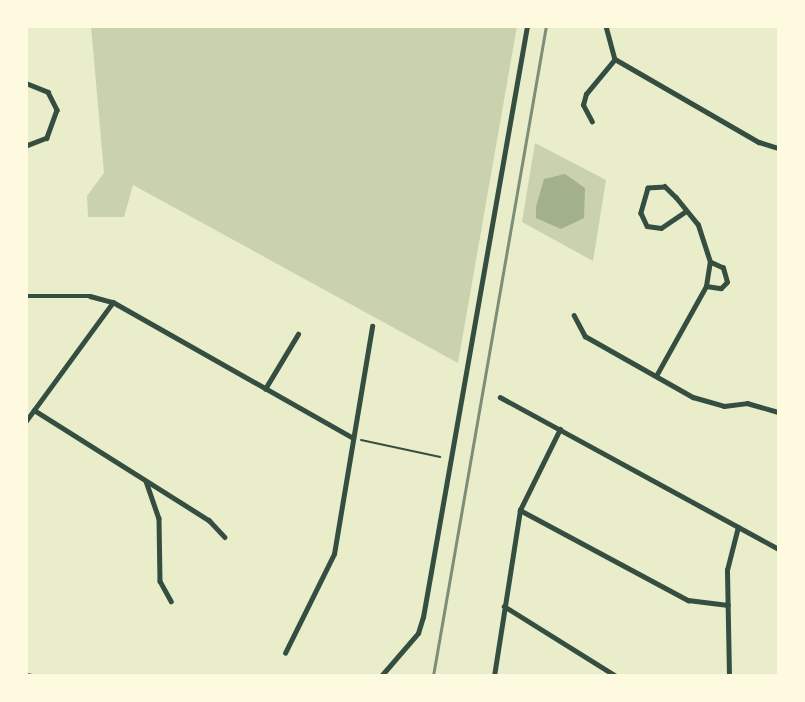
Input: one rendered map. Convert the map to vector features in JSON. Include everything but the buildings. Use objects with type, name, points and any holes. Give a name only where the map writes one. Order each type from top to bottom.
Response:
[{"type":"street","points":[[381,676],[418,633],[424,617],[527,26]]},
{"type":"street","points":[[606,26],[615,59],[759,142],[779,148]]},
{"type":"street","points":[[592,122],[583,105],[586,94],[615,59]]},
{"type":"street","points":[[26,83],[48,92],[57,110],[47,138],[26,146]]},
{"type":"street","points":[[656,376],[706,286],[710,262],[702,235],[686,211],[665,187],[648,188],[641,213],[647,226],[661,228],[686,211]]},
{"type":"street","points":[[706,286],[721,288],[727,282],[723,268],[710,262]]},
{"type":"street","points":[[26,296],[90,296],[113,302],[353,438]]},
{"type":"street","points":[[26,421],[113,302]]},
{"type":"street","points":[[574,315],[585,336],[709,404],[747,402],[779,412]]},
{"type":"street","points":[[285,653],[329,569],[372,326]]},
{"type":"street","points":[[265,390],[298,334]]},
{"type":"street","points":[[500,397],[779,549]]},
{"type":"street","points":[[34,411],[209,520],[225,537]]},
{"type":"street","points":[[494,676],[520,510],[560,429]]},
{"type":"street","points":[[146,480],[159,518],[159,581],[171,601]]},
{"type":"street","points":[[520,510],[688,600],[728,605]]},
{"type":"street","points":[[729,676],[727,570],[738,527]]},
{"type":"street","points":[[504,606],[616,676]]},
{"type":"street","points":[[26,675],[32,676]]},
{"type":"path","points":[[353,438],[440,457]]},
{"type":"shaded area","points":[[91,26],[517,26],[458,363],[133,185],[124,217],[88,217],[87,196],[104,173]]},
{"type":"shaded area","points":[[535,143],[606,180],[593,261],[522,222]]},
{"type":"shaded area","points":[[565,174],[585,188],[584,218],[561,229],[536,218],[536,207],[544,179]]},
{"type":"railway","points":[[433,676],[546,26]]}]
